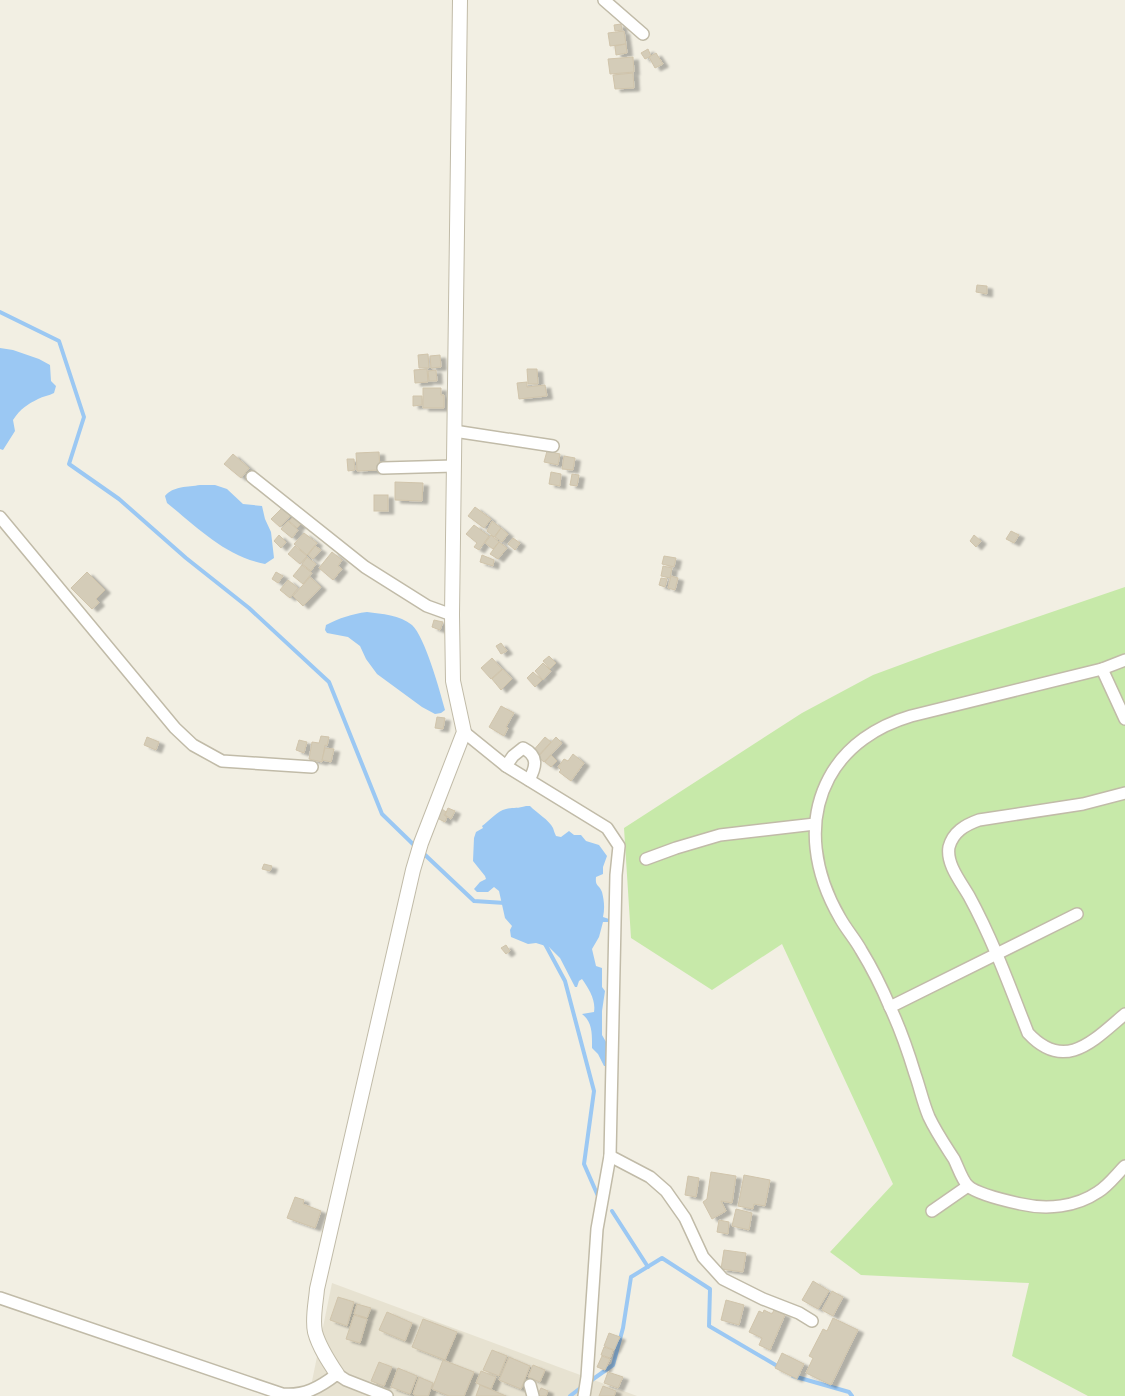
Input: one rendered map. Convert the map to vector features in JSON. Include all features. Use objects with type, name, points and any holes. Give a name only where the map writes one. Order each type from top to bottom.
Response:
[{"type":"street","points":[[387,1396],[346,1380],[337,1374],[325,1355],[315,1332],[315,1307],[317,1289],[413,870],[421,843],[462,736],[453,681],[452,615],[462,0]]},
{"type":"street","points":[[604,0],[643,34]]},
{"type":"street","points":[[454,431],[553,446]]},
{"type":"street","points":[[382,468],[454,466]]},
{"type":"street","points":[[252,477],[365,567],[427,606],[452,615]]},
{"type":"street","points":[[0,517],[175,728],[193,745],[222,761],[312,767]]},
{"type":"street","points":[[1125,660],[1102,669],[893,721],[860,740],[835,766],[818,803],[815,824],[820,871],[829,895],[840,918],[861,950],[890,1007],[907,1047],[928,1116],[968,1186],[990,1196],[1011,1202],[1029,1206],[1057,1207],[1076,1202],[1098,1192],[1125,1166]]},
{"type":"street","points":[[1102,669],[1125,719]]},
{"type":"street","points":[[462,736],[506,766],[607,828],[619,846],[616,875],[610,1156],[596,1229],[596,1259],[584,1396]]},
{"type":"street","points":[[506,766],[518,750],[523,748],[527,750],[534,758],[535,768],[529,780]]},
{"type":"street","points":[[1125,793],[1083,804],[979,820],[966,824],[955,834],[949,848],[951,864],[982,920],[1028,1033],[1038,1044],[1054,1051],[1073,1051],[1090,1043],[1125,1014]]},
{"type":"street","points":[[646,859],[720,835],[815,824]]},
{"type":"street","points":[[890,1007],[1077,914]]},
{"type":"street","points":[[610,1156],[650,1177],[666,1192],[685,1218],[703,1257],[723,1280],[812,1320]]},
{"type":"street","points":[[932,1211],[968,1186]]},
{"type":"street","points":[[0,1298],[282,1394],[306,1393],[322,1385],[337,1374]]},
{"type":"shaded area","points":[[332,1283],[637,1396],[309,1396]]},
{"type":"green space","points":[[1125,587],[1125,1396],[1088,1396],[1012,1356],[1029,1283],[861,1275],[830,1252],[893,1184],[782,944],[712,990],[631,938],[624,828],[802,713],[873,675]]},
{"type":"water","points":[[0,348],[13,350],[50,365],[51,381],[56,386],[54,393],[34,401],[18,413],[13,420],[15,431],[3,450],[0,449]]},
{"type":"water","points":[[200,485],[215,485],[227,489],[243,504],[262,506],[271,532],[274,558],[265,564],[237,555],[213,540],[167,503],[165,496],[172,490]]},
{"type":"water","points":[[367,612],[396,617],[412,625],[417,631],[427,652],[445,710],[435,714],[422,707],[377,674],[366,659],[360,646],[348,637],[327,633],[325,630],[326,625],[336,620]]},
{"type":"water","points":[[530,806],[549,822],[556,836],[561,837],[569,831],[574,835],[581,835],[586,841],[599,845],[607,856],[603,867],[603,874],[596,877],[596,880],[603,895],[603,917],[609,919],[609,922],[603,922],[599,937],[592,949],[596,966],[602,968],[602,987],[605,991],[602,1011],[602,1035],[609,1047],[610,1066],[604,1066],[598,1054],[592,1048],[590,1025],[582,1014],[594,1012],[594,1003],[582,979],[577,987],[575,987],[560,958],[549,947],[536,943],[528,944],[511,937],[510,930],[512,926],[505,918],[499,891],[494,887],[488,892],[477,892],[474,889],[480,882],[486,879],[473,861],[476,832],[503,810]]},
{"type":"building","points":[[621,24],[622,30],[615,31],[614,25]]},
{"type":"building","points":[[624,31],[626,44],[610,46],[608,33]]},
{"type":"building","points":[[626,44],[627,53],[616,55],[615,46]]},
{"type":"building","points":[[648,49],[651,56],[645,59],[641,53]]},
{"type":"building","points":[[656,53],[663,64],[655,68],[649,57]]},
{"type":"building","points":[[633,57],[634,72],[610,74],[608,59]]},
{"type":"building","points":[[633,73],[634,88],[615,89],[613,75]]},
{"type":"building","points":[[977,285],[987,286],[987,294],[976,292]]},
{"type":"building","points":[[428,354],[429,368],[419,368],[418,355]]},
{"type":"building","points":[[440,355],[441,367],[431,368],[430,356]]},
{"type":"building","points":[[427,369],[428,382],[415,383],[414,370]]},
{"type":"building","points":[[527,369],[537,369],[538,384],[528,384]]},
{"type":"building","points":[[436,370],[437,381],[429,381],[428,371]]},
{"type":"building","points":[[527,382],[527,387],[545,385],[547,396],[519,399],[517,383]]},
{"type":"building","points":[[423,388],[441,388],[441,395],[444,395],[444,408],[423,408]]},
{"type":"building","points":[[413,396],[422,396],[422,405],[413,406]]},
{"type":"building","points":[[547,451],[560,454],[558,465],[544,462]]},
{"type":"building","points":[[379,452],[380,470],[357,471],[356,453]]},
{"type":"building","points":[[233,454],[249,468],[241,478],[224,464]]},
{"type":"building","points":[[564,456],[575,458],[573,470],[562,469]]},
{"type":"building","points":[[347,459],[354,459],[355,470],[348,471]]},
{"type":"building","points":[[551,472],[561,474],[560,486],[549,484]]},
{"type":"building","points":[[572,474],[579,475],[577,486],[570,485]]},
{"type":"building","points":[[395,482],[423,483],[422,501],[395,500]]},
{"type":"building","points":[[374,495],[388,495],[388,511],[374,511]]},
{"type":"building","points":[[475,507],[491,519],[484,528],[468,516]]},
{"type":"building","points":[[282,508],[290,516],[280,527],[271,519]]},
{"type":"building","points":[[293,517],[301,524],[297,528],[289,521]]},
{"type":"building","points":[[288,521],[298,530],[292,538],[281,529]]},
{"type":"building","points":[[492,521],[501,528],[494,537],[487,531]]},
{"type":"building","points":[[474,525],[489,536],[479,550],[474,547],[477,543],[466,534]]},
{"type":"building","points":[[501,528],[508,534],[502,542],[495,537]]},
{"type":"building","points":[[1011,531],[1019,535],[1014,543],[1006,539]]},
{"type":"building","points":[[304,533],[317,543],[307,555],[294,544]]},
{"type":"building","points":[[279,535],[286,542],[281,548],[274,541]]},
{"type":"building","points":[[491,535],[499,542],[493,549],[485,543]]},
{"type":"building","points":[[974,535],[981,541],[976,547],[970,541]]},
{"type":"building","points":[[513,538],[520,543],[515,550],[508,544]]},
{"type":"building","points":[[499,542],[507,548],[498,559],[490,554]]},
{"type":"building","points":[[295,546],[307,556],[300,564],[288,554]]},
{"type":"building","points":[[315,546],[321,550],[313,559],[308,555]]},
{"type":"building","points":[[332,552],[342,560],[338,566],[342,569],[333,580],[319,568]]},
{"type":"building","points":[[482,555],[494,560],[493,566],[480,562]]},
{"type":"building","points":[[664,556],[676,558],[674,567],[662,564]]},
{"type":"building","points":[[307,557],[316,564],[311,571],[302,564]]},
{"type":"building","points":[[302,565],[312,573],[303,584],[293,576]]},
{"type":"building","points":[[663,566],[672,568],[670,578],[661,576]]},
{"type":"building","points":[[87,572],[105,590],[96,599],[99,603],[92,609],[71,588]]},
{"type":"building","points":[[276,572],[283,576],[278,583],[272,579]]},
{"type":"building","points":[[671,576],[678,578],[675,590],[668,588]]},
{"type":"building","points":[[310,577],[321,587],[303,606],[293,596]]},
{"type":"building","points":[[661,578],[667,579],[665,587],[659,585]]},
{"type":"building","points":[[288,580],[298,588],[290,598],[280,590]]},
{"type":"building","points":[[434,620],[443,622],[440,630],[432,627]]},
{"type":"building","points":[[501,643],[507,651],[501,654],[496,646]]},
{"type":"building","points":[[549,656],[556,663],[550,669],[543,661]]},
{"type":"building","points":[[492,658],[502,669],[491,679],[481,668]]},
{"type":"building","points":[[543,663],[551,671],[543,680],[535,671]]},
{"type":"building","points":[[503,669],[512,679],[501,690],[492,679]]},
{"type":"building","points":[[533,672],[542,680],[535,687],[527,678]]},
{"type":"building","points":[[501,706],[514,713],[506,727],[508,728],[504,736],[489,727]]},
{"type":"building","points":[[437,717],[445,718],[443,729],[435,728]]},
{"type":"building","points":[[321,736],[329,737],[327,746],[325,745],[322,762],[309,759],[312,742],[319,743]]},
{"type":"building","points":[[147,737],[159,742],[156,750],[144,745]]},
{"type":"building","points":[[545,737],[551,742],[537,757],[532,752]]},
{"type":"building","points":[[556,737],[562,743],[544,762],[538,757]]},
{"type":"building","points":[[299,740],[307,742],[304,753],[296,750]]},
{"type":"building","points":[[325,748],[334,749],[331,762],[322,760]]},
{"type":"building","points":[[573,754],[584,763],[571,781],[559,772],[561,770],[558,767],[564,759],[568,761]]},
{"type":"building","points":[[551,755],[557,761],[551,767],[545,762]]},
{"type":"building","points":[[448,808],[455,811],[451,819],[445,815]]},
{"type":"building","points":[[442,809],[446,812],[444,815],[447,817],[445,822],[437,818]]},
{"type":"building","points":[[264,864],[272,866],[270,871],[262,869]]},
{"type":"building","points":[[506,945],[510,951],[506,954],[501,948]]},
{"type":"building","points":[[711,1172],[736,1176],[732,1203],[721,1201],[726,1211],[712,1219],[703,1202],[707,1199]]},
{"type":"building","points":[[744,1175],[770,1180],[765,1206],[754,1204],[753,1209],[738,1206]]},
{"type":"building","points":[[688,1176],[699,1178],[696,1197],[685,1195]]},
{"type":"building","points":[[295,1197],[304,1200],[303,1204],[321,1211],[315,1228],[287,1218]]},
{"type":"building","points":[[736,1209],[752,1213],[749,1230],[732,1226]]},
{"type":"building","points":[[719,1220],[729,1222],[728,1234],[717,1232]]},
{"type":"building","points":[[724,1250],[746,1253],[743,1272],[721,1269]]},
{"type":"building","points":[[813,1281],[829,1291],[818,1309],[802,1300]]},
{"type":"building","points":[[832,1291],[843,1297],[833,1316],[822,1310]]},
{"type":"building","points":[[338,1297],[354,1302],[347,1326],[330,1320]]},
{"type":"building","points":[[726,1300],[744,1305],[739,1325],[721,1320]]},
{"type":"building","points":[[357,1304],[371,1308],[367,1318],[354,1314]]},
{"type":"building","points":[[764,1310],[772,1314],[774,1310],[785,1315],[770,1350],[759,1345],[762,1338],[749,1332],[759,1311],[763,1313]]},
{"type":"building","points":[[387,1312],[412,1323],[405,1341],[379,1330]]},
{"type":"building","points":[[354,1315],[367,1319],[360,1343],[346,1339]]},
{"type":"building","points":[[833,1318],[858,1330],[831,1385],[806,1373],[813,1358],[809,1356],[823,1329],[827,1331]]},
{"type":"building","points":[[423,1319],[457,1332],[445,1360],[412,1347]]},
{"type":"building","points":[[609,1333],[620,1337],[614,1350],[604,1346]]},
{"type":"building","points":[[604,1347],[613,1350],[610,1358],[601,1355]]},
{"type":"building","points":[[492,1350],[507,1356],[499,1376],[483,1370]]},
{"type":"building","points":[[782,1353],[804,1364],[797,1379],[775,1368]]},
{"type":"building","points":[[602,1356],[610,1359],[605,1370],[597,1367]]},
{"type":"building","points":[[509,1357],[530,1366],[521,1389],[499,1380]]},
{"type":"building","points":[[443,1360],[474,1372],[464,1396],[449,1396],[432,1389]]},
{"type":"building","points":[[379,1362],[392,1367],[384,1386],[371,1381]]},
{"type":"building","points":[[533,1365],[545,1370],[540,1382],[528,1377]]},
{"type":"building","points":[[398,1368],[417,1376],[410,1394],[391,1387]]},
{"type":"building","points":[[481,1371],[496,1377],[491,1389],[476,1383]]},
{"type":"building","points":[[608,1372],[623,1377],[618,1388],[604,1383]]},
{"type":"building","points":[[419,1377],[433,1383],[428,1396],[413,1394]]},
{"type":"building","points":[[480,1385],[506,1396],[476,1396]]},
{"type":"building","points":[[603,1386],[616,1391],[614,1396],[599,1396]]},
{"type":"building","points":[[541,1388],[548,1391],[546,1396],[537,1396]]},
{"type":"waterway","points":[[0,312],[59,341],[84,417],[69,464],[119,499],[186,558],[249,608],[329,682],[382,814],[416,847]]},
{"type":"waterway","points":[[422,852],[474,901],[505,903]]},
{"type":"waterway","points":[[544,942],[565,981],[594,1091],[584,1164],[598,1196]]},
{"type":"waterway","points":[[612,1211],[648,1267]]},
{"type":"waterway","points":[[589,1382],[613,1365],[623,1328],[631,1277],[662,1258],[710,1289],[709,1326],[779,1367]]},
{"type":"waterway","points":[[793,1376],[849,1392],[852,1396]]},
{"type":"waterway","points":[[570,1396],[583,1386]]}]
